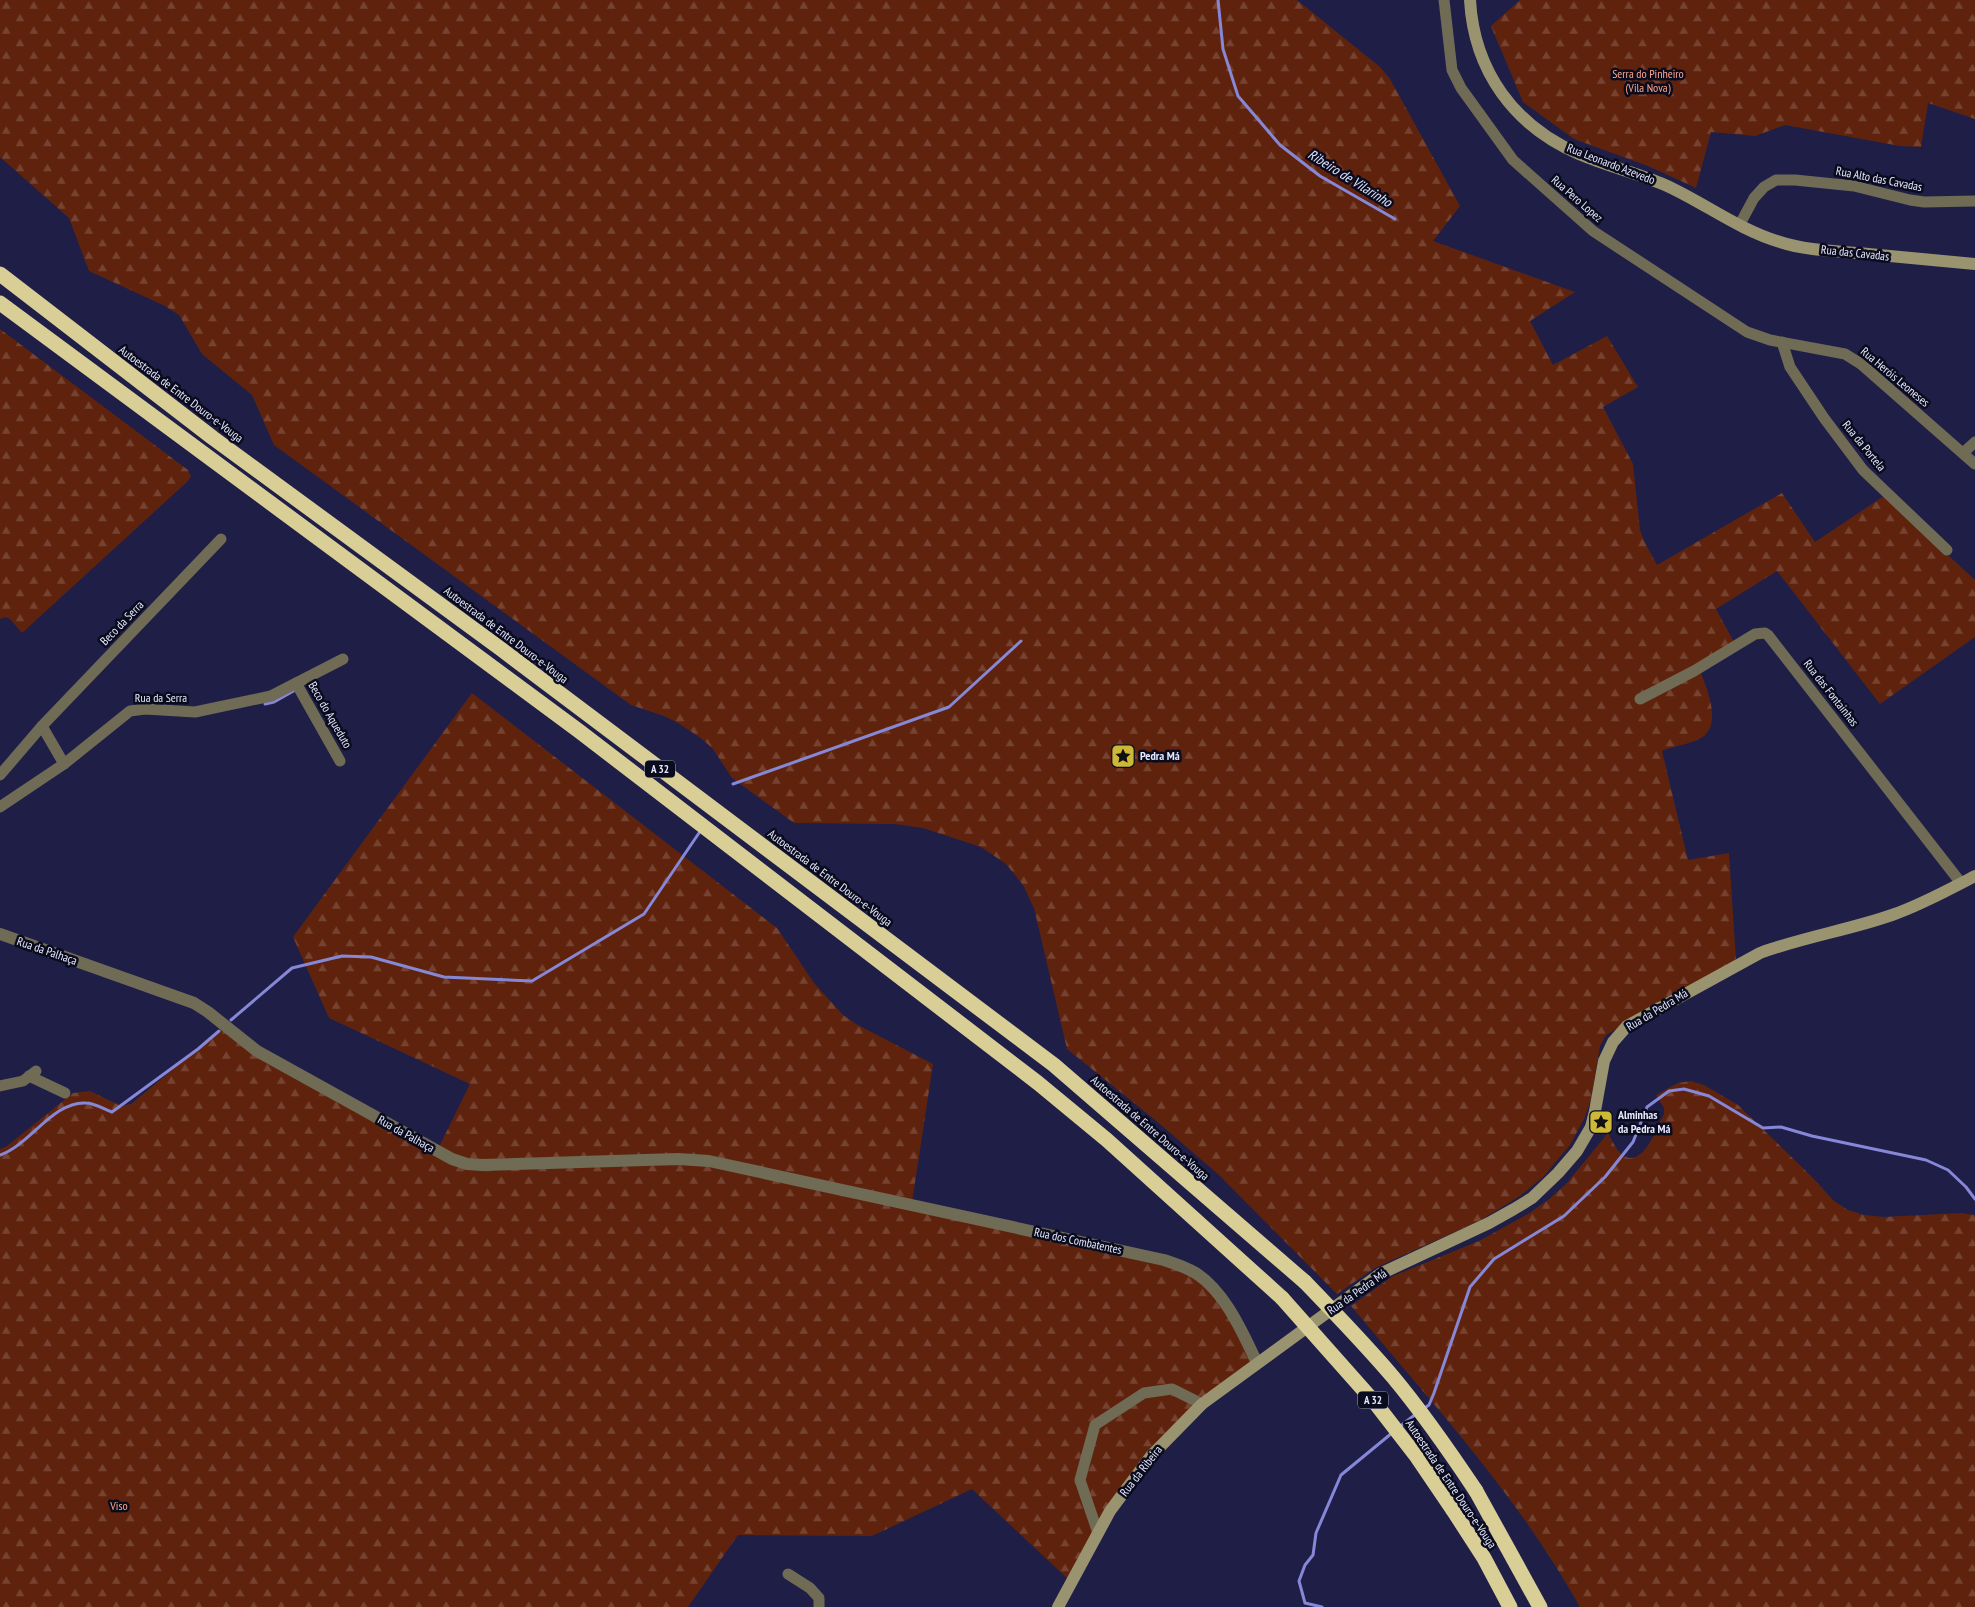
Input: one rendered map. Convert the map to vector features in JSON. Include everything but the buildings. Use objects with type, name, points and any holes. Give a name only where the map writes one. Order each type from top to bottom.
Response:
[{"type":"highway","name":"Autoestrada de Entre Douro-e-Vouga","points":[[0,274],[213,438],[501,649],[1054,1065],[1305,1282],[1393,1378],[1442,1440],[1476,1491],[1540,1607]]},
{"type":"highway","name":"Autoestrada de Entre Douro-e-Vouga","points":[[0,303],[579,731],[1038,1083],[1107,1140],[1282,1298],[1376,1404],[1453,1510],[1484,1558],[1510,1607]]},
{"type":"main road","name":"Rua Leonardo Azevedo","points":[[1470,0],[1470,16],[1476,43],[1486,69],[1501,95],[1521,117],[1548,137],[1579,154],[1664,185],[1740,224]]},
{"type":"main road","name":"Rua das Cavadas","points":[[1740,224],[1780,243],[1806,248],[1975,264]]},
{"type":"main road","name":"Rua da Pedra Má","points":[[1257,1363],[1380,1274],[1489,1223],[1532,1198],[1569,1162],[1584,1140],[1595,1111],[1604,1061],[1613,1042],[1627,1026],[1760,953],[1784,944],[1891,916],[1926,902],[1975,876]]},
{"type":"main road","name":"Rua da Ribeira","points":[[1058,1607],[1110,1511],[1151,1456],[1202,1404],[1257,1363]]},
{"type":"street","name":"Rua Pero Lopez","points":[[1444,0],[1452,70],[1461,88],[1513,160],[1593,231],[1740,328],[1770,340],[1782,342]]},
{"type":"street","name":"Rua Alto das Cavadas","points":[[1740,224],[1759,193],[1764,187],[1776,180],[1854,186],[1924,202],[1975,201]]},
{"type":"street","name":"Rua Heróis Leoneses","points":[[1782,342],[1845,354],[1861,364],[1975,464]]},
{"type":"street","name":"Rua da Portela","points":[[1782,342],[1790,367],[1824,418],[1864,470],[1947,550]]},
{"type":"street","points":[[1963,453],[1975,442]]},
{"type":"street","name":"Beco da Serra","points":[[0,775],[42,726],[221,539]]},
{"type":"street","name":"Rua das Fontainhas","points":[[1640,699],[1694,672],[1755,634],[1764,632],[1961,883]]},
{"type":"street","name":"Rua da Serra","points":[[0,807],[64,764],[130,711],[195,712],[271,696],[343,659]]},
{"type":"street","name":"Beco do Aqueduto","points":[[296,683],[340,761]]},
{"type":"street","points":[[42,726],[64,764]]},
{"type":"street","name":"Rua da Palhaça","points":[[0,934],[194,1004],[208,1012],[257,1051],[452,1159],[467,1164],[678,1159],[709,1161],[850,1192]]},
{"type":"street","points":[[0,1086],[22,1081],[33,1074],[65,1093]]},
{"type":"street","name":"Rua dos Combatentes","points":[[850,1192],[1164,1260],[1191,1270],[1216,1290],[1236,1319],[1257,1363]]},
{"type":"street","points":[[1098,1533],[1080,1480],[1094,1425],[1144,1393],[1172,1389],[1202,1404]]},
{"type":"street","points":[[788,1574],[810,1588],[819,1598],[819,1607]]},
{"type":"green space","points":[[0,0],[1297,0],[1380,67],[1390,79],[1460,206],[1433,241],[1575,292],[1530,321],[1553,365],[1607,336],[1638,387],[1603,407],[1633,464],[1640,530],[1657,565],[1782,493],[1815,542],[1884,496],[1975,580],[1975,637],[1880,704],[1777,571],[1716,609],[1734,642],[1698,665],[1712,710],[1710,728],[1701,738],[1662,751],[1688,860],[1729,853],[1736,960],[1606,1035],[1600,1046],[1591,1099],[1585,1117],[1570,1145],[1543,1177],[1520,1196],[1481,1220],[1375,1268],[1337,1294],[1219,1175],[1154,1119],[1067,1049],[1034,908],[1023,885],[1006,864],[981,847],[923,828],[895,824],[794,823],[732,778],[713,749],[702,739],[664,716],[631,705],[274,445],[252,395],[202,354],[179,315],[165,306],[89,271],[69,218],[0,157]]},
{"type":"green space","name":"Serra do Pinheiro (Vila Nova)","points":[[1520,0],[1975,0],[1975,119],[1928,103],[1921,147],[1900,146],[1785,125],[1755,136],[1711,132],[1696,188],[1648,166],[1574,139],[1523,102],[1491,26]]},
{"type":"green space","points":[[0,329],[188,470],[191,476],[188,481],[22,633],[10,619],[5,617],[0,619]]},
{"type":"green space","name":"Viso","points":[[472,693],[777,928],[814,983],[843,1015],[856,1024],[933,1064],[911,1209],[1164,1260],[1216,1290],[1257,1363],[1151,1456],[1071,1582],[972,1489],[872,1536],[738,1535],[688,1607],[0,1607],[0,1149],[7,1146],[73,1093],[90,1091],[121,1106],[131,1104],[223,1028],[437,1151],[470,1084],[329,1018],[293,937]]},
{"type":"green space","points":[[1691,1081],[1704,1085],[1738,1105],[1834,1201],[1848,1210],[1864,1215],[1884,1217],[1961,1213],[1975,1215],[1975,1607],[1580,1607],[1556,1566],[1502,1489],[1473,1451],[1351,1306],[1393,1276],[1479,1241],[1528,1214],[1566,1184],[1608,1133],[1621,1154],[1631,1158],[1638,1156],[1644,1151],[1654,1136],[1664,1114],[1664,1108],[1656,1095],[1678,1083]]},
{"type":"waterway","name":"Ribeiro de Vilarinho","points":[[1218,0],[1223,49],[1238,96],[1280,145],[1320,176],[1395,219]]},
{"type":"waterway","points":[[733,784],[949,707],[1021,641]]},
{"type":"waterway","points":[[265,704],[274,702],[297,689]]},
{"type":"waterway","points":[[231,1020],[292,968],[342,956],[371,957],[444,977],[532,981],[644,914],[699,833]]},
{"type":"waterway","points":[[0,1155],[11,1150],[52,1116],[74,1104],[89,1103],[112,1112],[198,1049],[219,1031]]},
{"type":"waterway","points":[[1423,1409],[1429,1405],[1434,1393],[1470,1287],[1494,1259],[1564,1216],[1605,1177],[1633,1142],[1647,1107],[1669,1091],[1684,1089],[1709,1096],[1763,1128],[1781,1127],[1812,1136],[1926,1160],[1948,1170],[1966,1187],[1975,1199]]},
{"type":"waterway","points":[[1399,1427],[1416,1414]]},
{"type":"waterway","points":[[1322,1607],[1305,1603],[1299,1581],[1305,1565],[1313,1555],[1316,1533],[1341,1475],[1392,1433]]},
{"type":"place","name":"Pedra Má","points":[[1123,756]]},
{"type":"place","name":"Alminhas da Pedra Má","points":[[1601,1122]]}]
